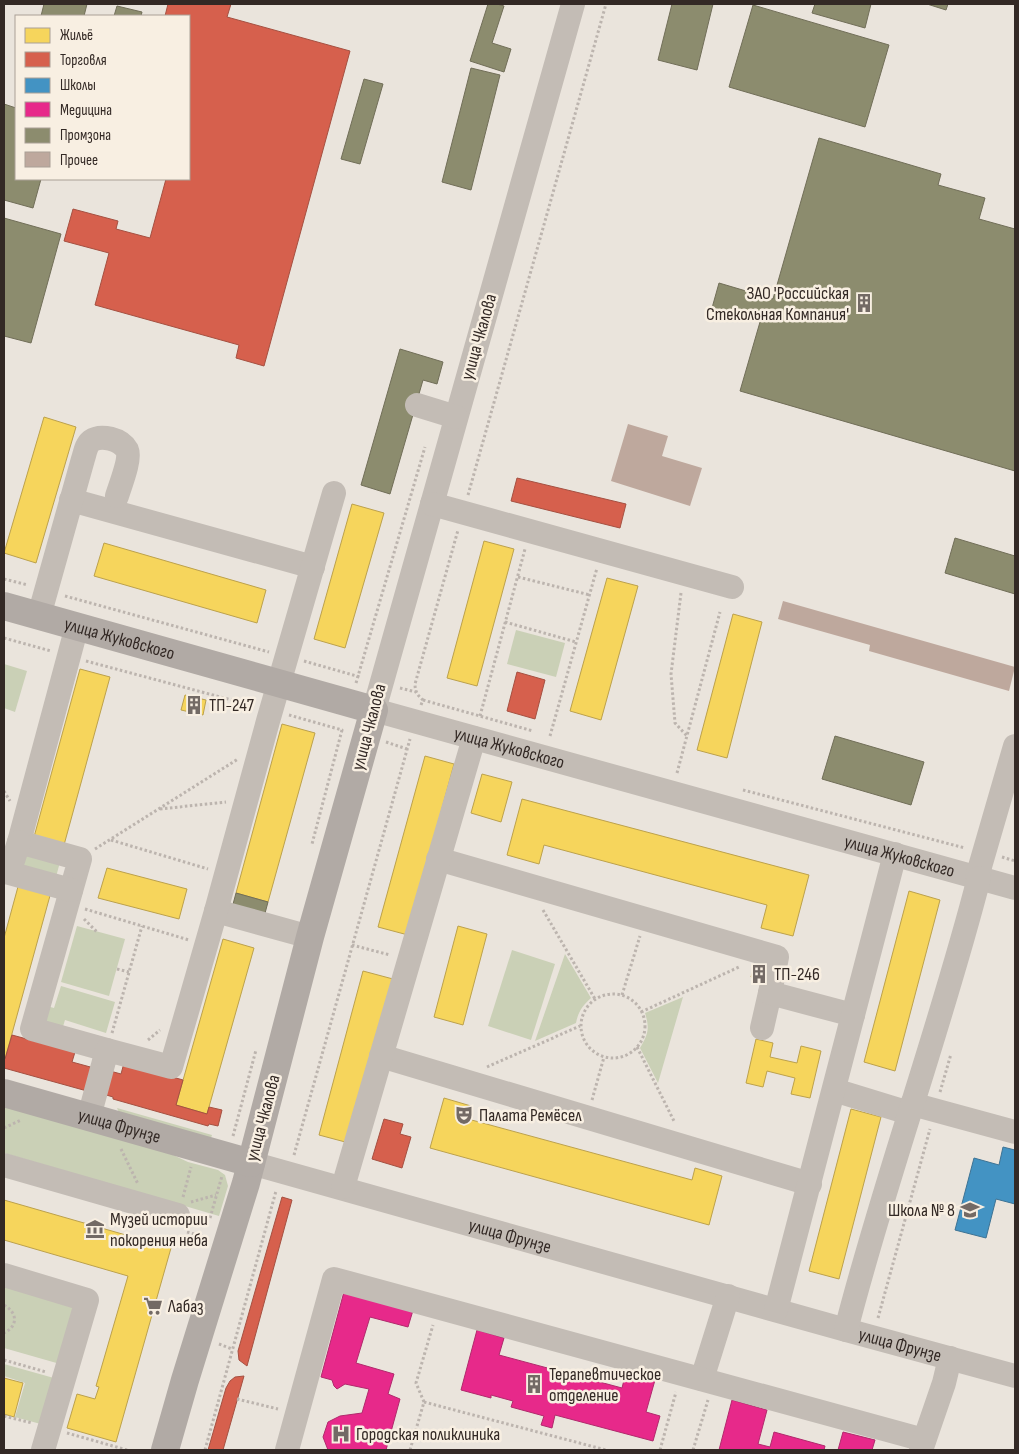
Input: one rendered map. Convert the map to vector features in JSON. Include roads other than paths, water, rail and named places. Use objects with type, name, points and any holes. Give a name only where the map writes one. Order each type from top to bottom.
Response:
[{"type":"main road","name":"улица Жуковского","points":[[4,606],[43,603],[77,626],[374,710]]},
{"type":"main road","name":"улица Чкалова","points":[[166,1450],[185,1380],[251,1162],[310,937],[374,710]]},
{"type":"main road","name":"улица Фрунзе","points":[[4,1093],[251,1162]]},
{"type":"street","name":"улица Чкалова","points":[[374,710],[573,4]]},
{"type":"street","points":[[418,405],[456,416]]},
{"type":"street","points":[[43,603],[86,448],[92,441],[101,438],[110,439],[120,442],[127,450],[128,459],[117,496]]},
{"type":"street","points":[[15,832],[80,859],[32,1029],[171,1067],[334,493]]},
{"type":"street","points":[[71,500],[313,567]]},
{"type":"street","points":[[432,504],[732,587]]},
{"type":"street","points":[[69,897],[9,872],[15,832],[70,656],[77,626]]},
{"type":"street","name":"улица Жуковского","points":[[374,710],[419,711],[477,727],[895,854],[1015,888]]},
{"type":"street","points":[[342,1187],[477,727]]},
{"type":"street","points":[[846,1330],[967,924],[984,853],[1015,746]]},
{"type":"street","points":[[776,1310],[895,854]]},
{"type":"street","points":[[438,860],[777,957],[762,1028]]},
{"type":"street","points":[[216,911],[310,937]]},
{"type":"street","points":[[770,992],[853,1015]]},
{"type":"street","points":[[98,1119],[107,1050]]},
{"type":"street","points":[[381,1056],[810,1184]]},
{"type":"street","points":[[834,1090],[1015,1132]]},
{"type":"street","name":"улица Фрунзе","points":[[251,1162],[1015,1376]]},
{"type":"street","points":[[4,1165],[150,1207],[179,1210]]},
{"type":"street","points":[[4,1275],[87,1300],[46,1439]]},
{"type":"street","points":[[287,1450],[334,1279],[699,1379],[922,1445],[944,1383],[950,1358]]},
{"type":"street","points":[[699,1379],[728,1296]]},
{"type":"place","name":"ЗАО 'Российская Стекольная Компания'","points":[[864,303]]},
{"type":"place","name":"ТП-247","points":[[194,705]]},
{"type":"place","name":"ТП-246","points":[[759,974]]},
{"type":"place","name":"Палата Ремёсел","points":[[464,1115]]},
{"type":"place","name":"Школа № 8","points":[[970,1210]]},
{"type":"place","name":"Музей истории покорения неба","points":[[95,1229]]},
{"type":"place","name":"Лабаз","points":[[153,1306]]},
{"type":"place","name":"Терапевтическое отделение","points":[[534,1384]]},
{"type":"place","name":"Городская поликлиника","points":[[341,1434]]}]
